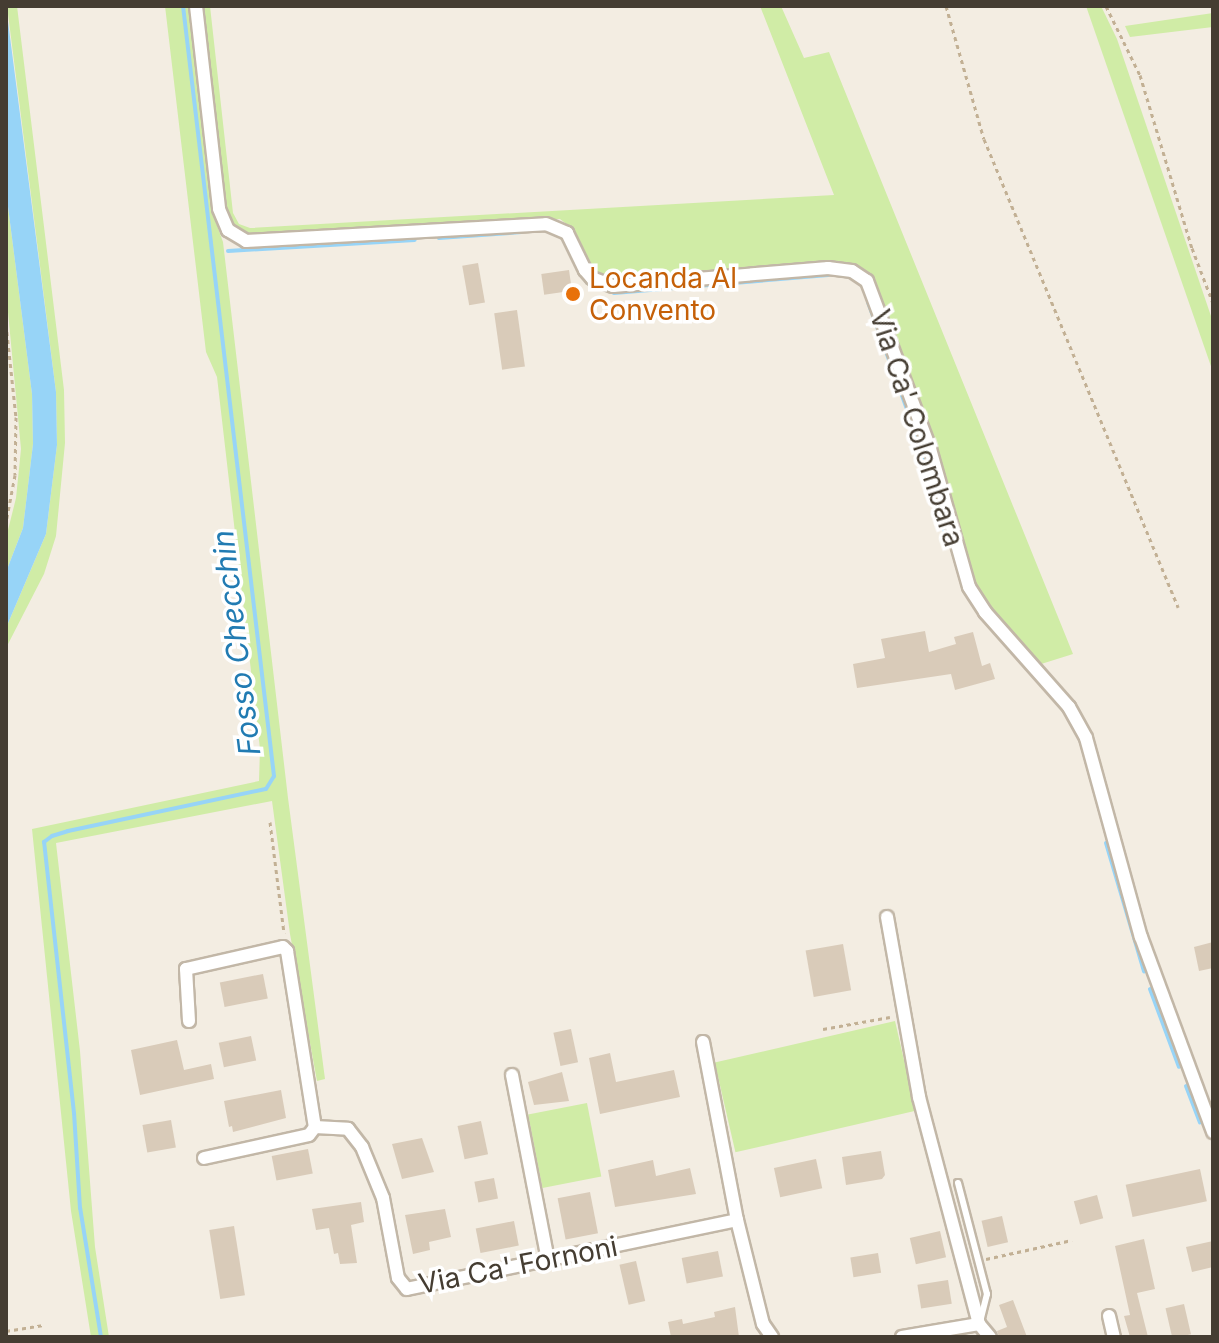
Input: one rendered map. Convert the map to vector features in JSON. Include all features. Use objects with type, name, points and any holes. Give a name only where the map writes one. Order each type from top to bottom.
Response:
[{"type":"street","name":"Via Ca' Colombara","points":[[196,6],[219,209],[228,230],[246,241],[546,224],[567,233],[592,278],[613,286],[828,268],[852,271],[867,281],[930,449],[969,587],[985,612],[1069,707],[1086,738],[1141,937],[1213,1132]]},
{"type":"street","points":[[887,917],[919,1097],[979,1324],[990,1337]]},
{"type":"street","points":[[189,1021],[186,969],[283,947],[287,951],[315,1127],[309,1135],[204,1158]]},
{"type":"street","points":[[703,1042],[737,1220],[760,1315],[770,1337]]},
{"type":"street","points":[[512,1075],[548,1261]]},
{"type":"street","name":"Via Ca' Fornoni","points":[[315,1127],[348,1129],[362,1147],[383,1198],[398,1278],[407,1289],[737,1220]]},
{"type":"street","points":[[1109,1316],[1114,1337]]},
{"type":"street","points":[[902,1337],[979,1324]]},
{"type":"lane","points":[[958,1183],[987,1294],[979,1324]]},
{"type":"path","points":[[946,6],[984,139],[1178,607]]},
{"type":"path","points":[[1106,6],[1140,75],[1192,248],[1213,303]]},
{"type":"path","points":[[6,324],[16,417],[15,475],[6,522]]},
{"type":"path","points":[[270,822],[287,951]]},
{"type":"path","points":[[823,1029],[902,1015]]},
{"type":"path","points":[[978,1260],[1072,1240]]},
{"type":"path","points":[[6,1331],[44,1325]]},
{"type":"green space","points":[[7,6],[17,6],[64,390],[65,443],[56,536],[44,574],[6,648],[6,628],[46,534],[57,445],[56,392]]},
{"type":"green space","points":[[165,6],[188,6],[214,217],[223,242],[288,798],[325,1079],[317,1081],[290,934],[272,801],[56,843],[80,1051],[95,1247],[109,1337],[91,1337],[71,1211],[32,829],[259,781],[260,749],[217,377],[206,352]]},
{"type":"green space","points":[[200,6],[210,6],[233,213],[239,224],[250,228],[834,195],[760,6],[781,6],[804,58],[829,52],[1073,654],[1038,665],[980,596],[968,573],[869,276],[863,269],[827,263],[624,281],[603,279],[586,260],[573,229],[560,219],[248,237],[233,228],[224,212]]},
{"type":"green space","points":[[1086,6],[1101,6],[1117,39],[1213,322],[1213,372]]},
{"type":"green space","points":[[1213,13],[1213,27],[1130,37],[1125,26]]},
{"type":"green space","points":[[6,191],[32,394],[33,444],[23,528],[6,572],[6,538],[16,498],[21,449],[6,291]]},
{"type":"green space","points":[[895,1021],[916,1111],[735,1152],[715,1063]]},
{"type":"green space","points":[[587,1103],[601,1177],[542,1188],[528,1114]]},
{"type":"water","points":[[6,6],[56,392],[57,445],[46,534],[6,628],[6,572],[23,528],[33,444],[32,394],[6,191]]},
{"type":"building","points":[[478,263],[485,302],[469,305],[462,266]]},
{"type":"building","points":[[569,270],[572,291],[544,295],[541,274]]},
{"type":"building","points":[[517,310],[525,366],[502,370],[494,313]]},
{"type":"building","points":[[925,631],[929,652],[956,644],[954,637],[973,632],[982,666],[990,663],[995,679],[955,690],[951,674],[857,688],[853,664],[885,658],[881,639]]},
{"type":"building","points":[[1213,942],[1213,968],[1199,971],[1194,947]]},
{"type":"building","points":[[843,944],[851,990],[814,997],[806,951]]},
{"type":"building","points":[[263,974],[268,999],[225,1007],[220,982]]},
{"type":"building","points":[[571,1029],[578,1062],[560,1066],[553,1033]]},
{"type":"building","points":[[251,1036],[256,1060],[224,1067],[219,1043]]},
{"type":"building","points":[[177,1040],[184,1070],[211,1064],[214,1079],[140,1095],[131,1050]]},
{"type":"building","points":[[610,1053],[616,1082],[674,1070],[680,1097],[600,1114],[589,1058]]},
{"type":"building","points":[[562,1072],[569,1101],[534,1105],[528,1082]]},
{"type":"building","points":[[281,1090],[286,1118],[233,1132],[232,1126],[229,1127],[224,1101]]},
{"type":"building","points":[[171,1120],[176,1148],[147,1153],[142,1125]]},
{"type":"building","points":[[481,1121],[488,1154],[465,1159],[458,1126]]},
{"type":"building","points":[[422,1138],[434,1172],[402,1179],[392,1144]]},
{"type":"building","points":[[308,1149],[313,1174],[276,1181],[272,1156]]},
{"type":"building","points":[[881,1151],[885,1175],[882,1179],[846,1185],[842,1157]]},
{"type":"building","points":[[816,1159],[822,1188],[780,1197],[774,1168]]},
{"type":"building","points":[[653,1160],[656,1176],[690,1168],[696,1194],[615,1207],[608,1170]]},
{"type":"building","points":[[1200,1169],[1207,1201],[1133,1217],[1126,1185]]},
{"type":"building","points":[[494,1178],[498,1199],[478,1202],[474,1182]]},
{"type":"building","points":[[590,1192],[598,1233],[566,1240],[558,1198]]},
{"type":"building","points":[[1097,1195],[1103,1218],[1080,1224],[1074,1201]]},
{"type":"building","points":[[361,1202],[364,1222],[351,1225],[357,1263],[340,1264],[338,1253],[334,1254],[329,1228],[316,1230],[312,1209]]},
{"type":"building","points":[[445,1209],[451,1237],[429,1242],[430,1250],[413,1254],[405,1215]]},
{"type":"building","points":[[1002,1216],[1008,1242],[988,1247],[982,1221]]},
{"type":"building","points":[[514,1221],[519,1246],[480,1253],[476,1228]]},
{"type":"building","points":[[234,1226],[245,1295],[220,1299],[209,1230]]},
{"type":"building","points":[[940,1231],[946,1257],[916,1264],[910,1238]]},
{"type":"building","points":[[1144,1239],[1155,1289],[1137,1293],[1148,1337],[1130,1337],[1124,1316],[1130,1315],[1115,1246]]},
{"type":"building","points":[[1213,1241],[1213,1267],[1192,1272],[1186,1247]]},
{"type":"building","points":[[718,1251],[723,1277],[687,1284],[682,1258]]},
{"type":"building","points":[[878,1253],[881,1273],[853,1277],[850,1257]]},
{"type":"building","points":[[636,1261],[645,1301],[629,1305],[619,1265]]},
{"type":"building","points":[[948,1280],[952,1304],[921,1309],[917,1285]]},
{"type":"building","points":[[1013,1300],[1027,1337],[999,1337],[997,1331],[1007,1327],[999,1305]]},
{"type":"building","points":[[1184,1304],[1191,1334],[1172,1337],[1165,1308]]},
{"type":"building","points":[[735,1307],[739,1337],[671,1337],[668,1322],[682,1319],[683,1324],[715,1317],[714,1312]]},
{"type":"waterway","name":"Fosso Checchin","points":[[101,1337],[80,1208],[74,1113],[44,842],[68,831],[266,789],[274,776],[183,6]]},
{"type":"waterway","points":[[439,238],[522,232]]},
{"type":"waterway","points":[[228,251],[415,240]]},
{"type":"waterway","points":[[614,293],[828,275]]},
{"type":"waterway","points":[[868,302],[912,423],[945,533]]},
{"type":"waterway","points":[[1106,843],[1144,971]]},
{"type":"waterway","points":[[1150,989],[1179,1067]]},
{"type":"waterway","points":[[1186,1086],[1200,1122]]},
{"type":"place","name":"Locanda Al Convento","points":[[573,294]]}]
